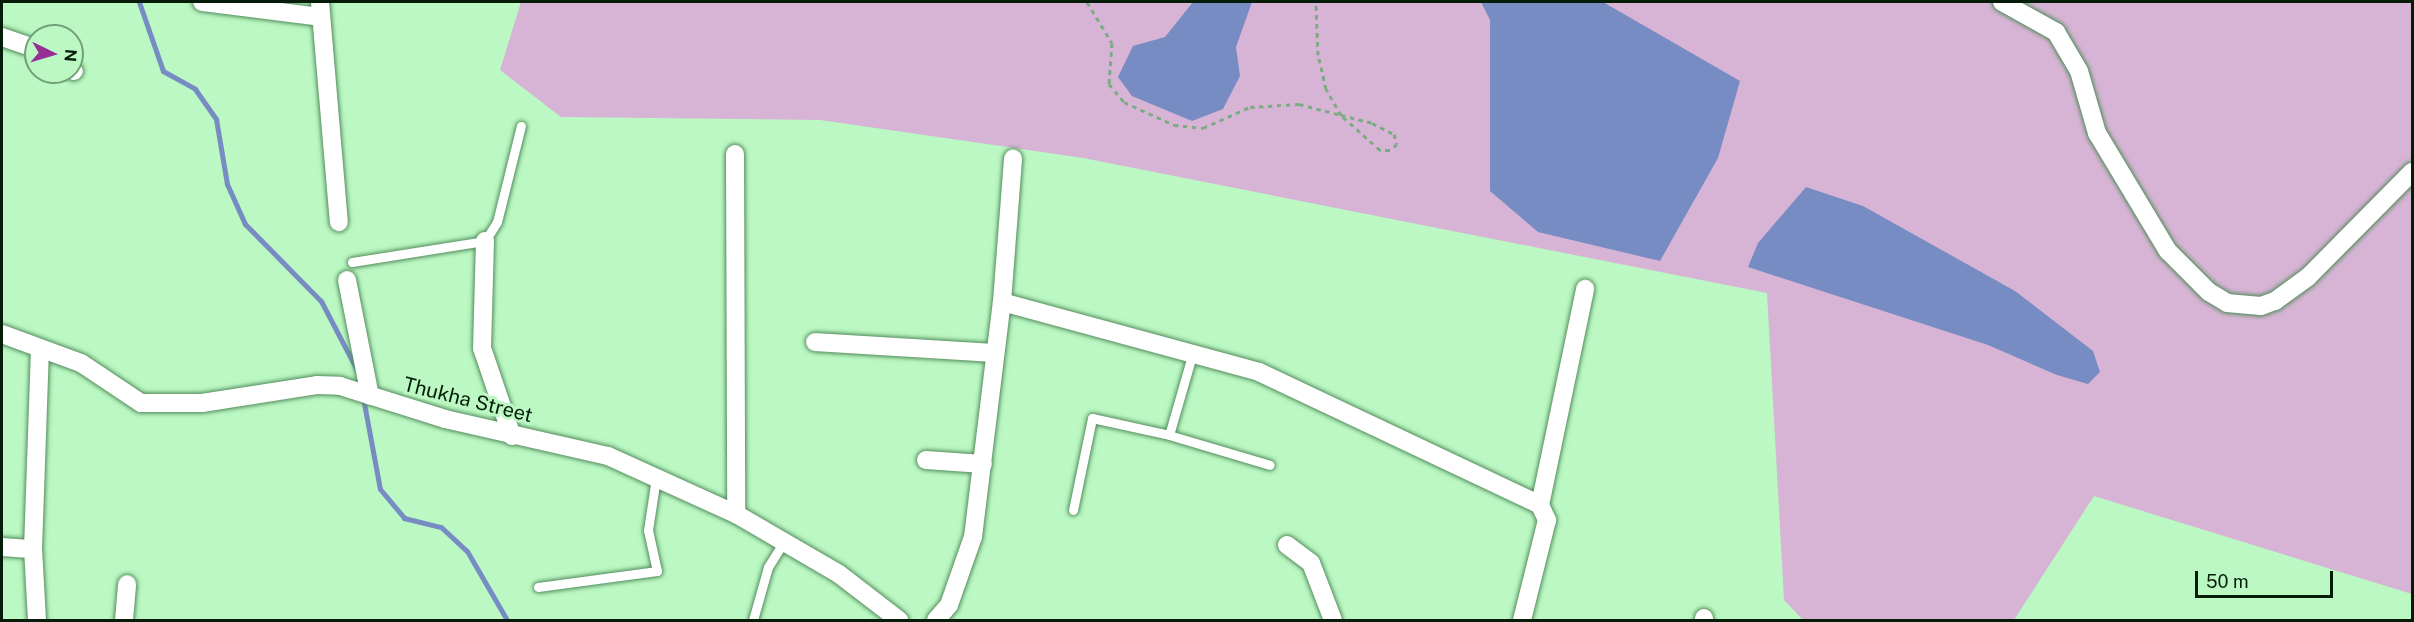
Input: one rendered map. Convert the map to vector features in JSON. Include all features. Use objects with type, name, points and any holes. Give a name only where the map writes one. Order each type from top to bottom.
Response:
[{"type":"street","points":[[202,2],[321,9],[328,140],[339,222]]},
{"type":"street","points":[[2002,2],[2056,32],[2079,71],[2097,133],[2168,251],[2208,292],[2227,303],[2261,306],[2275,301],[2308,277],[2412,172]]},
{"type":"street","points":[[2,37],[24,45]]},
{"type":"street","points":[[735,154],[736,514]]},
{"type":"street","points":[[936,621],[949,604],[970,547],[983,464],[994,353],[1002,302],[1013,158]]},
{"type":"street","points":[[485,241],[482,348],[512,436]]},
{"type":"street","points":[[349,271],[370,396]]},
{"type":"street","points":[[1522,621],[1544,536],[1547,520],[1540,505],[1585,289]]},
{"type":"street","points":[[1002,302],[1193,352],[1259,372],[1323,400],[1540,505]]},
{"type":"street","name":"Thukha Street","points":[[2,333],[81,363],[141,403],[202,404],[317,385],[359,390],[370,396],[512,436],[608,456],[736,514],[839,574],[899,621]]},
{"type":"street","points":[[815,342],[994,353]]},
{"type":"street","points":[[37,621],[33,549],[40,349]]},
{"type":"street","points":[[926,460],[983,464]]},
{"type":"street","points":[[1287,545],[1311,563],[1333,621]]},
{"type":"street","points":[[2,547],[33,549]]},
{"type":"street","points":[[124,621],[127,584]]},
{"type":"lane","points":[[349,271],[485,241],[497,222],[521,126]]},
{"type":"lane","points":[[1169,435],[1193,352]]},
{"type":"lane","points":[[1073,510],[1092,418],[1169,435],[1270,465]]},
{"type":"lane","points":[[538,587],[657,571],[648,530],[656,478]]},
{"type":"lane","points":[[753,621],[768,567],[783,543]]},
{"type":"path","points":[[1087,2],[1112,43],[1109,84],[1124,102],[1173,125],[1203,128],[1250,107],[1299,104],[1341,115],[1394,134],[1397,144],[1390,150],[1380,150],[1341,115],[1326,89],[1318,55],[1316,2]]},
{"type":"shaded area","points":[[521,2],[2412,2],[2412,594],[2094,496],[2014,620],[1803,620],[1784,600],[1767,293],[1083,158],[820,120],[561,117],[500,70]]},
{"type":"water","points":[[1193,2],[1252,2],[1236,47],[1240,76],[1223,109],[1192,121],[1132,96],[1118,77],[1133,46],[1165,37]]},
{"type":"water","points":[[1481,2],[1603,2],[1740,81],[1718,158],[1660,261],[1538,232],[1490,191],[1490,20]]},
{"type":"water","points":[[1806,187],[1863,206],[2015,291],[2093,351],[2100,372],[2088,384],[2057,375],[1988,345],[1748,267],[1758,243]]},
{"type":"waterway","points":[[139,2],[163,71],[195,89],[216,119],[227,184],[245,224],[321,301],[358,372]]},
{"type":"waterway","points":[[364,403],[380,489],[404,518],[441,527],[467,551],[507,620]]}]
